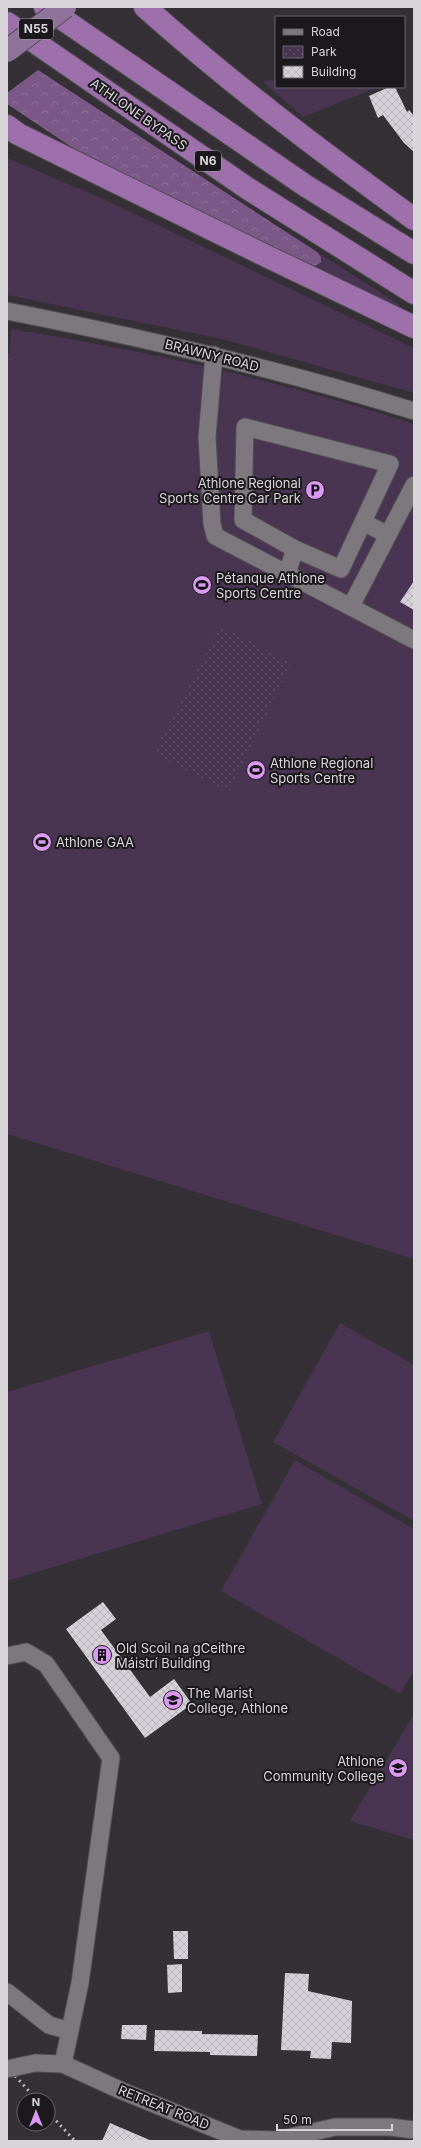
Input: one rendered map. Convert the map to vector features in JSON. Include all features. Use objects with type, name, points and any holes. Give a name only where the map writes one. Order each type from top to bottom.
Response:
[{"type":"highway","name":"N6","points":[[45,7],[306,186],[414,253]]},
{"type":"highway","points":[[145,7],[176,35],[323,151],[414,219]]},
{"type":"highway","name":"ATHLONE BYPASS","points":[[7,23],[247,188],[414,294]]},
{"type":"highway","points":[[7,126],[18,134],[152,201],[414,327]]},
{"type":"main road","name":"N55","points":[[7,51],[65,7]]},
{"type":"street","name":"BRAWNY ROAD","points":[[7,311],[119,333],[214,355],[414,411]]},
{"type":"street","points":[[214,355],[207,437],[212,524],[215,536],[414,640]]},
{"type":"street","points":[[245,427],[390,464],[341,569],[295,549],[243,520],[245,427]]},
{"type":"street","points":[[351,606],[414,485]]},
{"type":"street","points":[[363,522],[388,535]]},
{"type":"street","points":[[287,573],[295,549]]},
{"type":"street","points":[[7,1656],[26,1652],[46,1664],[111,1758],[80,1983],[63,2064]]},
{"type":"street","points":[[7,1992],[49,2025],[70,2031]]},
{"type":"street","name":"RETREAT ROAD","points":[[7,2069],[35,2063],[63,2064],[122,2091],[240,2139],[278,2140],[335,2127],[390,2127],[414,2130]]},
{"type":"green space","points":[[38,70],[317,252],[321,257],[321,262],[315,266],[305,262],[97,164],[7,104],[7,93]]},
{"type":"green space","points":[[275,79],[275,88],[376,88],[303,117],[263,82]]},
{"type":"green space","points":[[7,158],[108,201],[414,348],[414,393],[222,339],[7,295]]},
{"type":"green space","points":[[317,252],[400,305],[399,309],[315,266],[321,257]]},
{"type":"green space","name":"Athlone Regional Sports Centre","points":[[11,329],[164,357],[315,394],[414,424],[414,1259],[7,1134],[7,353],[10,353]]},
{"type":"green space","points":[[221,626],[291,663],[229,792],[153,753]]},
{"type":"green space","points":[[340,1323],[414,1365],[414,1521],[273,1442]]},
{"type":"green space","points":[[209,1331],[262,1504],[7,1581],[7,1392]]},
{"type":"green space","points":[[295,1460],[414,1529],[414,1671],[400,1694],[221,1591]]},
{"type":"green space","name":"Athlone Community College","points":[[414,1714],[414,1840],[350,1821]]},
{"type":"building","points":[[387,88],[395,88],[407,112],[409,110],[414,116],[414,152],[404,143],[383,115],[378,118],[369,96]]},
{"type":"building","points":[[414,581],[414,610],[400,602]]},
{"type":"building","name":"Old Scoil na gCeithre Máistrí Building","points":[[103,1602],[116,1619],[101,1630],[150,1697],[174,1679],[192,1704],[145,1738],[66,1629]]},
{"type":"building","points":[[173,1931],[188,1931],[188,1959],[174,1959]]},
{"type":"building","points":[[182,1964],[182,1992],[168,1993],[167,1965]]},
{"type":"building","points":[[285,1973],[309,1974],[308,1991],[352,2001],[351,2043],[332,2042],[331,2059],[310,2058],[311,2051],[281,2050]]},
{"type":"building","points":[[122,2025],[147,2025],[146,2040],[121,2039]]},
{"type":"building","points":[[155,2030],[202,2031],[202,2034],[258,2035],[257,2056],[210,2055],[210,2052],[154,2051]]},
{"type":"building","points":[[110,2123],[152,2141],[102,2141]]},
{"type":"railway","points":[[7,2067],[30,2092]]},
{"type":"railway","points":[[56,2121],[75,2141]]},
{"type":"place","name":"Athlone Regional Sports Centre Car Park","points":[[315,490]]},
{"type":"place","name":"Pétanque Athlone Sports Centre","points":[[202,585]]},
{"type":"place","name":"Athlone Regional Sports Centre","points":[[256,770]]},
{"type":"place","name":"Athlone GAA","points":[[42,842]]},
{"type":"place","name":"Old Scoil na gCeithre Máistrí Building","points":[[102,1655]]},
{"type":"place","name":"The Marist College, Athlone","points":[[173,1700]]},
{"type":"place","name":"Athlone Community College","points":[[398,1768]]}]
